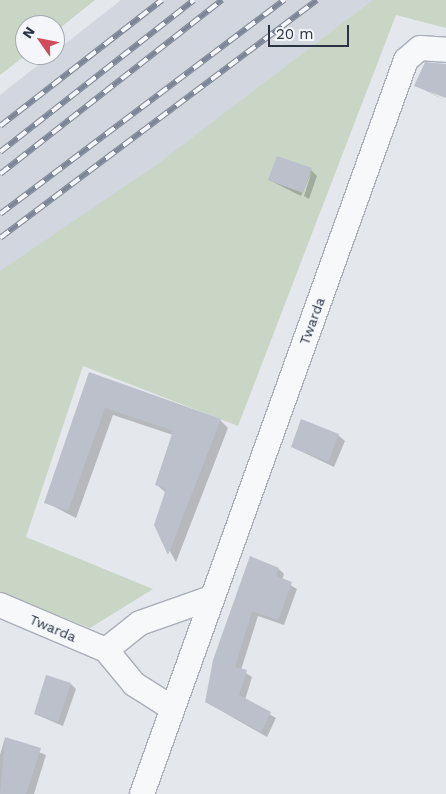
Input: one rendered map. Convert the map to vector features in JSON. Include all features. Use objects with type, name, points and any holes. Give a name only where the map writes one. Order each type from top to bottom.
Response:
[{"type":"street","name":"Twarda","points":[[142,794],[406,60],[420,48],[446,50]]},
{"type":"street","points":[[106,650],[140,623],[211,598]]},
{"type":"street","name":"Twarda","points":[[0,605],[106,650],[134,684],[172,708]]},
{"type":"shaded area","points":[[121,0],[406,0],[0,290],[0,95],[38,65],[65,65],[65,44]]},
{"type":"green space","points":[[0,0],[95,0],[65,24],[65,15],[15,15],[15,63],[0,75]]},
{"type":"green space","points":[[373,0],[446,0],[446,28],[396,15],[238,426],[83,366],[26,537],[153,589],[90,628],[0,592],[0,271],[155,166]]},
{"type":"building","points":[[425,62],[446,64],[446,98],[414,86]]},
{"type":"building","points":[[277,156],[312,168],[303,193],[268,180]]},
{"type":"building","points":[[89,372],[221,419],[168,555],[154,525],[166,489],[155,485],[173,431],[105,408],[68,511],[44,503]]},
{"type":"building","points":[[301,419],[339,434],[328,462],[291,447]]},
{"type":"building","points":[[250,556],[279,568],[276,576],[292,582],[278,620],[252,611],[235,667],[247,670],[239,695],[271,712],[261,732],[205,702],[213,660]]},
{"type":"building","points":[[46,675],[71,683],[58,722],[34,714]]},
{"type":"building","points":[[5,737],[41,748],[26,794],[0,794]]},
{"type":"railway","points":[[0,126],[162,0]]},
{"type":"railway","points":[[0,152],[194,0]]},
{"type":"railway","points":[[0,174],[222,0]]},
{"type":"railway","points":[[0,214],[284,0]]},
{"type":"railway","points":[[0,238],[317,0]]}]
